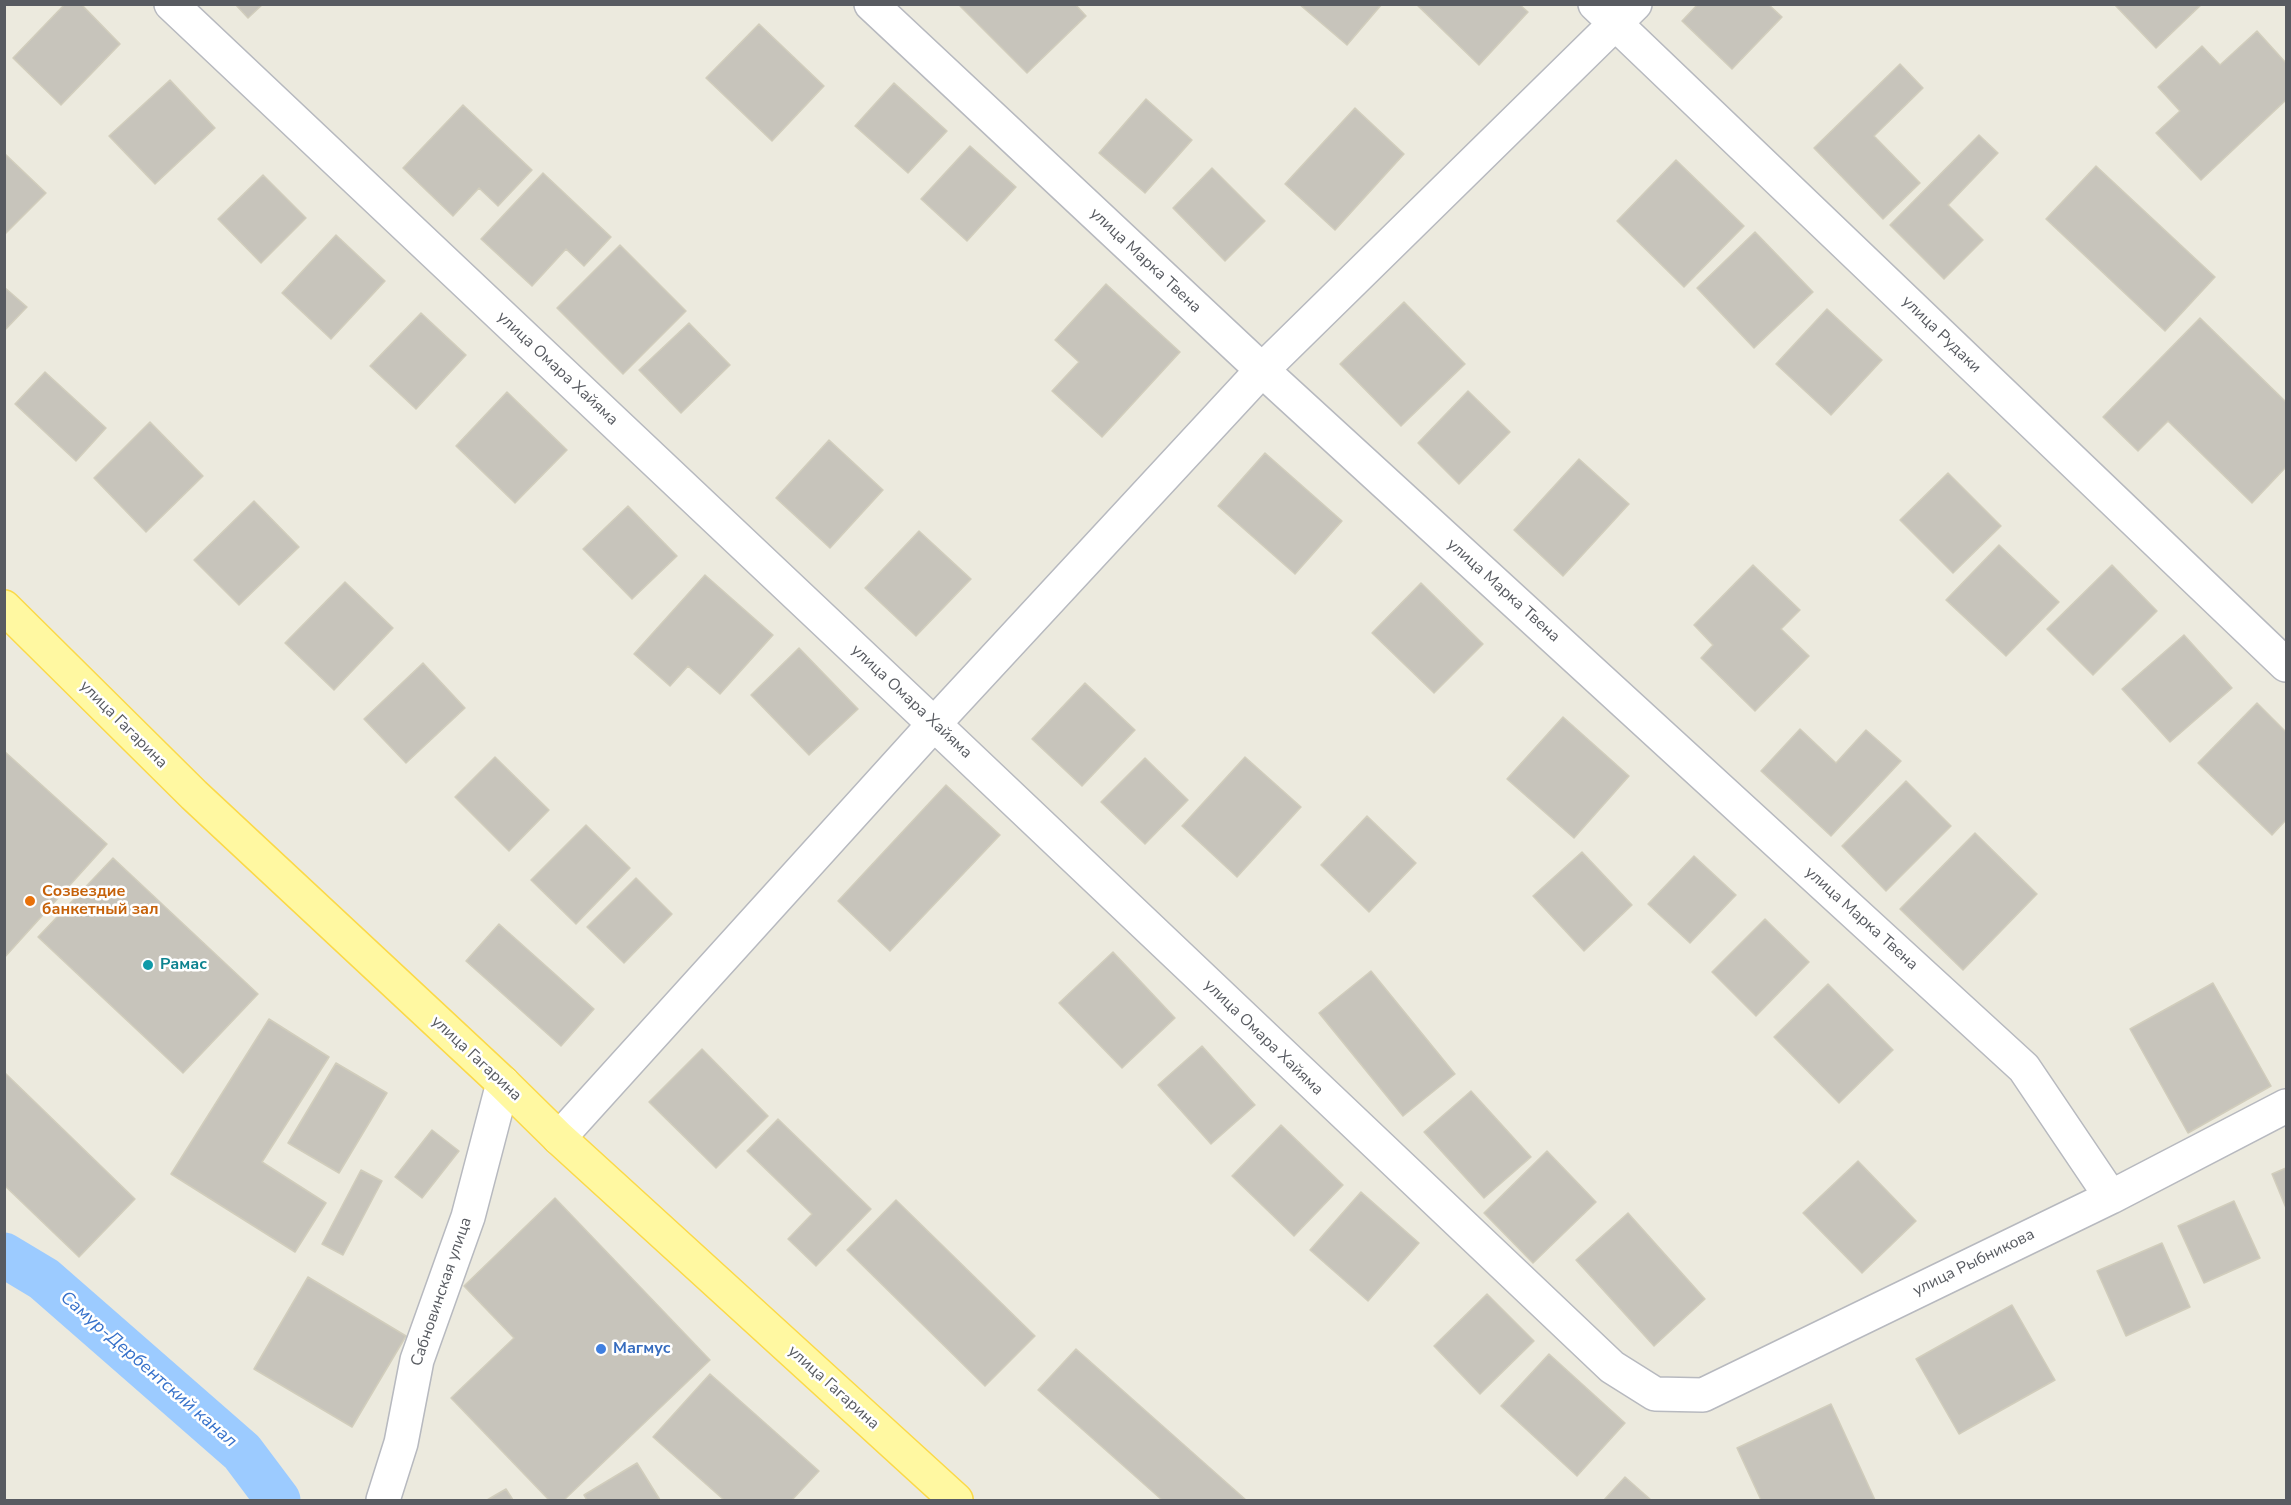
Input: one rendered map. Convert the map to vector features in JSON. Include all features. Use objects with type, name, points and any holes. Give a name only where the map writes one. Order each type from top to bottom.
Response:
[{"type":"main road","name":"улица Гагарина","points":[[4,607],[194,795],[559,1138],[956,1500]]},
{"type":"street","name":"улица Омара Хайяма","points":[[171,4],[1612,1367],[1655,1394]]},
{"type":"street","name":"улица Марка Твена","points":[[871,4],[1262,370],[2024,1068],[2111,1197]]},
{"type":"street","points":[[559,1138],[934,724],[1262,370],[1615,11]]},
{"type":"street","name":"улица Рудаки","points":[[1615,11],[2286,665]]},
{"type":"street","name":"Сабновинская улица","points":[[383,1500],[401,1443],[417,1360],[468,1217],[503,1083]]},
{"type":"street","name":"улица Рыбникова","points":[[1655,1394],[1703,1395],[2111,1197],[2286,1106]]},
{"type":"building","points":[[65,4],[81,4],[120,44],[61,105],[13,58]]},
{"type":"building","points":[[235,4],[263,4],[248,18]]},
{"type":"building","points":[[962,4],[1075,4],[1086,16],[1027,73],[960,6]]},
{"type":"building","points":[[1299,4],[1382,4],[1347,45]]},
{"type":"building","points":[[1416,4],[1519,4],[1528,12],[1479,65]]},
{"type":"building","points":[[1698,4],[1768,4],[1782,17],[1732,69],[1682,21]]},
{"type":"building","points":[[2114,4],[2202,4],[2156,48]]},
{"type":"building","points":[[759,24],[824,86],[772,141],[706,78]]},
{"type":"building","points":[[2257,31],[2286,63],[2286,100],[2201,180],[2156,133],[2180,111],[2158,87],[2202,46],[2220,65]]},
{"type":"building","points":[[1900,64],[1923,88],[1874,136],[1920,183],[1883,219],[1814,148]]},
{"type":"building","points":[[170,80],[215,128],[155,184],[109,136]]},
{"type":"building","points":[[894,83],[947,131],[908,173],[855,126]]},
{"type":"building","points":[[1146,99],[1192,140],[1145,193],[1099,153]]},
{"type":"building","points":[[463,105],[532,170],[498,206],[479,188],[453,216],[403,168]]},
{"type":"building","points":[[1355,108],[1404,154],[1335,230],[1285,184]]},
{"type":"building","points":[[1979,135],[1998,153],[1948,205],[1983,240],[1944,279],[1890,225]]},
{"type":"building","points":[[970,146],[1016,187],[967,241],[921,199]]},
{"type":"building","points":[[4,153],[46,193],[4,235]]},
{"type":"building","points":[[1676,160],[1744,226],[1684,287],[1617,221]]},
{"type":"building","points":[[2096,166],[2215,277],[2165,331],[2046,219]]},
{"type":"building","points":[[1212,168],[1265,221],[1225,261],[1173,208]]},
{"type":"building","points":[[543,173],[611,237],[584,266],[566,249],[532,286],[481,239]]},
{"type":"building","points":[[263,175],[306,218],[261,263],[218,219]]},
{"type":"building","points":[[1755,232],[1813,292],[1754,348],[1697,288]]},
{"type":"building","points":[[336,235],[385,281],[331,339],[282,293]]},
{"type":"building","points":[[620,245],[686,311],[623,374],[557,308]]},
{"type":"building","points":[[1106,284],[1180,352],[1102,437],[1052,391],[1079,362],[1055,340]]},
{"type":"building","points":[[4,287],[27,307],[4,331]]},
{"type":"building","points":[[1404,302],[1465,364],[1401,426],[1340,364]]},
{"type":"building","points":[[1827,309],[1882,360],[1831,415],[1776,364]]},
{"type":"building","points":[[421,313],[466,355],[416,409],[370,366]]},
{"type":"building","points":[[2200,318],[2286,402],[2286,467],[2252,503],[2168,421],[2138,451],[2103,417]]},
{"type":"building","points":[[689,323],[730,365],[681,413],[639,370]]},
{"type":"building","points":[[45,372],[106,428],[76,461],[15,404]]},
{"type":"building","points":[[1468,391],[1510,432],[1459,484],[1418,443]]},
{"type":"building","points":[[507,392],[567,450],[515,503],[456,446]]},
{"type":"building","points":[[150,422],[203,476],[146,532],[94,478]]},
{"type":"building","points":[[829,440],[883,490],[830,548],[776,498]]},
{"type":"building","points":[[1265,453],[1342,521],[1295,574],[1218,506]]},
{"type":"building","points":[[1579,459],[1629,504],[1563,576],[1514,530]]},
{"type":"building","points":[[1948,473],[2001,526],[1953,573],[1900,520]]},
{"type":"building","points":[[254,501],[299,547],[239,605],[194,560]]},
{"type":"building","points":[[628,506],[677,556],[632,599],[583,549]]},
{"type":"building","points":[[919,531],[971,579],[916,636],[865,588]]},
{"type":"building","points":[[1999,545],[2059,602],[2006,656],[1946,600]]},
{"type":"building","points":[[1753,565],[1800,610],[1781,629],[1809,656],[1755,711],[1701,658],[1713,645],[1694,625]]},
{"type":"building","points":[[2112,565],[2157,611],[2093,675],[2047,629]]},
{"type":"building","points":[[705,575],[773,635],[720,694],[688,666],[670,686],[634,654]]},
{"type":"building","points":[[345,582],[393,628],[334,690],[285,643]]},
{"type":"building","points":[[1421,583],[1483,644],[1434,693],[1372,633]]},
{"type":"building","points":[[2184,635],[2232,688],[2170,742],[2122,689]]},
{"type":"building","points":[[799,648],[858,709],[809,755],[751,695]]},
{"type":"building","points":[[423,663],[465,708],[406,763],[364,719]]},
{"type":"building","points":[[1085,683],[1135,730],[1082,786],[1032,739]]},
{"type":"building","points":[[2257,703],[2286,732],[2286,820],[2272,835],[2198,763]]},
{"type":"building","points":[[1563,717],[1629,776],[1574,838],[1507,779]]},
{"type":"building","points":[[1800,729],[1836,763],[1866,730],[1901,761],[1831,836],[1761,771]]},
{"type":"building","name":"Созвездие банкетный зал","points":[[4,751],[107,844],[4,958]]},
{"type":"building","points":[[495,757],[549,810],[509,851],[455,797]]},
{"type":"building","points":[[1245,757],[1301,807],[1237,877],[1182,826]]},
{"type":"building","points":[[1145,758],[1188,800],[1145,844],[1101,802]]},
{"type":"building","points":[[1906,781],[1951,826],[1886,891],[1842,846]]},
{"type":"building","points":[[946,785],[1000,835],[890,951],[838,901]]},
{"type":"building","points":[[1367,816],[1416,863],[1369,912],[1321,865]]},
{"type":"building","points":[[586,825],[630,868],[576,924],[531,880]]},
{"type":"building","points":[[1975,833],[2037,894],[1963,970],[1900,909]]},
{"type":"building","points":[[1582,852],[1632,905],[1584,951],[1533,896]]},
{"type":"building","points":[[1694,856],[1736,895],[1690,943],[1648,904]]},
{"type":"building","name":"Рамас","points":[[113,858],[258,994],[183,1073],[38,937]]},
{"type":"building","points":[[636,878],[672,914],[624,963],[587,927]]},
{"type":"building","points":[[1765,919],[1809,962],[1756,1016],[1712,972]]},
{"type":"building","points":[[499,924],[594,1009],[561,1046],[466,961]]},
{"type":"building","points":[[1113,952],[1175,1018],[1122,1068],[1059,1003]]},
{"type":"building","points":[[1371,971],[1455,1074],[1403,1116],[1319,1013]]},
{"type":"building","points":[[2213,983],[2271,1086],[2188,1133],[2130,1029]]},
{"type":"building","points":[[1828,984],[1893,1050],[1839,1103],[1774,1037]]},
{"type":"building","points":[[269,1019],[329,1057],[262,1162],[326,1203],[295,1252],[171,1174]]},
{"type":"building","points":[[1202,1046],[1255,1105],[1211,1144],[1158,1085]]},
{"type":"building","points":[[702,1049],[768,1116],[716,1168],[649,1102]]},
{"type":"building","points":[[336,1063],[387,1093],[339,1173],[288,1143]]},
{"type":"building","points":[[4,1072],[135,1199],[79,1257],[4,1185]]},
{"type":"building","points":[[1471,1091],[1531,1157],[1484,1198],[1424,1132]]},
{"type":"building","points":[[778,1119],[871,1209],[816,1266],[788,1239],[812,1214],[747,1151]]},
{"type":"building","points":[[1281,1125],[1343,1185],[1294,1236],[1232,1176]]},
{"type":"building","points":[[432,1130],[459,1151],[422,1198],[395,1177]]},
{"type":"building","points":[[1547,1151],[1596,1202],[1533,1263],[1484,1213]]},
{"type":"building","points":[[1858,1161],[1916,1221],[1862,1273],[1803,1213]]},
{"type":"building","points":[[2286,1168],[2286,1208],[2272,1174]]},
{"type":"building","points":[[361,1170],[382,1181],[343,1255],[322,1244]]},
{"type":"building","points":[[1361,1192],[1419,1243],[1368,1301],[1310,1250]]},
{"type":"building","name":"Магмус","points":[[555,1198],[710,1360],[564,1500],[549,1500],[451,1398],[514,1338],[464,1286]]},
{"type":"building","points":[[896,1200],[1035,1336],[985,1386],[847,1250]]},
{"type":"building","points":[[2234,1201],[2260,1258],[2204,1283],[2178,1226]]},
{"type":"building","points":[[1628,1213],[1705,1299],[1654,1346],[1576,1260]]},
{"type":"building","points":[[2162,1243],[2190,1307],[2126,1336],[2097,1271]]},
{"type":"building","points":[[308,1277],[406,1336],[352,1427],[254,1369]]},
{"type":"building","points":[[1487,1294],[1534,1341],[1480,1394],[1434,1346]]},
{"type":"building","points":[[2012,1305],[2055,1380],[1959,1434],[1916,1359]]},
{"type":"building","points":[[1076,1349],[1246,1500],[1162,1500],[1038,1390]]},
{"type":"building","points":[[1549,1354],[1625,1423],[1577,1476],[1501,1406]]},
{"type":"building","points":[[710,1374],[819,1471],[792,1500],[724,1500],[653,1437]]},
{"type":"building","points":[[1831,1404],[1875,1500],[1761,1500],[1737,1448]]},
{"type":"building","points":[[637,1463],[660,1500],[587,1500],[584,1495]]},
{"type":"building","points":[[1625,1477],[1651,1500],[1604,1500]]},
{"type":"building","points":[[506,1489],[513,1500],[487,1500]]},
{"type":"waterway","name":"Самур-Дербентский канал","points":[[4,1255],[44,1279],[242,1452],[278,1500]]},
{"type":"place","name":"Созвездие банкетный зал","points":[[30,901]]},
{"type":"place","name":"Рамас","points":[[148,965]]},
{"type":"place","name":"Магмус","points":[[601,1349]]}]
